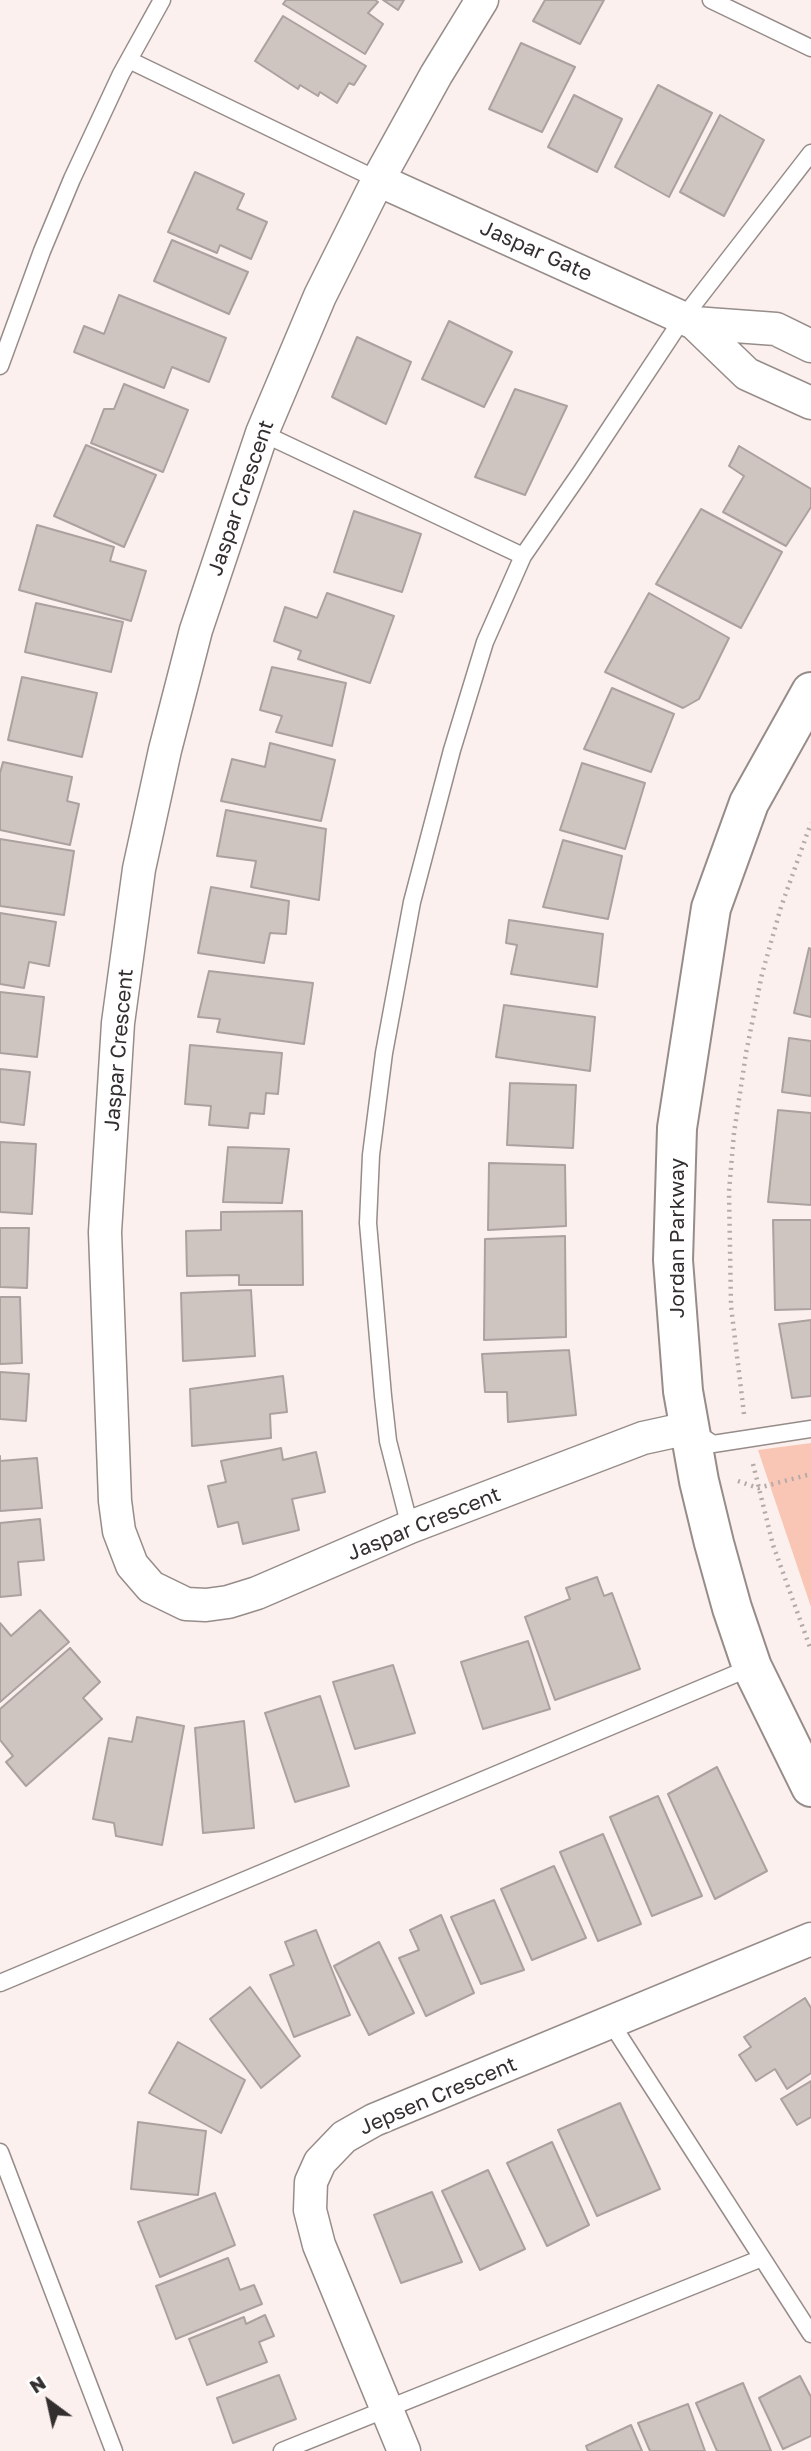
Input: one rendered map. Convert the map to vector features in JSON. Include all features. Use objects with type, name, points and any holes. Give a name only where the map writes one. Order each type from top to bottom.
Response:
[{"type":"street","name":"Jaspar Crescent","points":[[482,0],[436,75],[378,180],[320,296],[262,433],[196,630],[169,736],[139,869],[118,1023],[105,1233],[118,1521],[124,1549],[132,1565],[151,1587],[186,1604],[228,1602],[643,1438],[689,1428]]},
{"type":"street","name":"Jaspar Gate","points":[[378,180],[689,320],[776,329],[811,346]]},
{"type":"street","name":"Jaspar Gate","points":[[689,320],[747,374],[811,403]]},
{"type":"street","name":"Jordan Parkway","points":[[811,692],[749,803],[711,908],[677,1128],[673,1260],[680,1366],[689,1428],[714,1543],[752,1667],[811,1787]]},
{"type":"street","name":"Jepsen Crescent","points":[[404,2451],[319,2245],[310,2210],[311,2182],[320,2162],[344,2137],[374,2120],[811,1940]]},
{"type":"lane","points":[[0,366],[42,251],[72,179],[129,60],[162,0]]},
{"type":"lane","points":[[711,0],[811,48]]},
{"type":"lane","points":[[129,60],[378,180]]},
{"type":"lane","points":[[410,1528],[388,1441],[368,1223],[371,1156],[384,1053],[412,902],[452,750],[485,642],[523,556],[689,320],[811,153]]},
{"type":"lane","points":[[262,433],[523,556]]},
{"type":"lane","points":[[689,1428],[713,1444],[811,1429]]},
{"type":"lane","points":[[0,1983],[752,1667]]},
{"type":"lane","points":[[611,2023],[811,2334]]},
{"type":"lane","points":[[0,2152],[114,2451]]},
{"type":"lane","points":[[282,2451],[762,2258]]},
{"type":"path","points":[[811,823],[781,907],[762,974],[746,1053],[734,1133],[729,1191],[731,1306],[747,1438],[773,1545],[811,1650]]},
{"type":"path","points":[[734,1480],[758,1488],[811,1474]]},
{"type":"shaded area","points":[[811,1443],[811,1607],[758,1450]]},
{"type":"building","points":[[286,0],[375,0],[378,2],[368,13],[383,24],[365,54],[283,4]]},
{"type":"building","points":[[383,0],[404,0],[398,10]]},
{"type":"building","points":[[545,0],[604,0],[580,44],[533,21]]},
{"type":"building","points":[[283,16],[366,66],[354,85],[349,83],[337,103],[320,92],[318,96],[300,85],[298,89],[255,61]]},
{"type":"building","points":[[521,43],[575,67],[542,132],[489,109]]},
{"type":"building","points":[[658,85],[712,113],[669,197],[615,167]]},
{"type":"building","points":[[574,95],[622,119],[597,172],[548,147]]},
{"type":"building","points":[[720,115],[764,140],[724,216],[680,192]]},
{"type":"building","points":[[195,172],[244,194],[237,209],[267,222],[251,259],[220,245],[217,253],[168,232]]},
{"type":"building","points":[[172,240],[248,272],[229,314],[154,281]]},
{"type":"building","points":[[119,295],[226,338],[209,382],[172,367],[164,388],[74,352],[84,326],[104,334]]},
{"type":"building","points":[[449,321],[512,352],[484,407],[422,379]]},
{"type":"building","points":[[357,337],[411,362],[386,424],[332,397]]},
{"type":"building","points":[[124,384],[188,410],[163,472],[91,443],[104,409],[114,409]]},
{"type":"building","points":[[515,389],[567,406],[525,495],[475,477]]},
{"type":"building","points":[[86,445],[156,475],[124,547],[54,516]]},
{"type":"building","points":[[739,446],[811,489],[811,507],[786,546],[723,512],[744,476],[729,466]]},
{"type":"building","points":[[701,509],[782,552],[741,628],[656,584]]},
{"type":"building","points":[[354,511],[421,534],[402,592],[334,572]]},
{"type":"building","points":[[37,525],[114,547],[110,561],[146,571],[131,621],[19,590]]},
{"type":"building","points":[[327,593],[394,616],[370,683],[298,659],[301,651],[274,641],[285,607],[317,618]]},
{"type":"building","points":[[649,593],[729,638],[699,699],[683,708],[605,672]]},
{"type":"building","points":[[36,603],[123,622],[111,672],[25,652]]},
{"type":"building","points":[[272,667],[346,683],[332,746],[276,732],[282,716],[260,710]]},
{"type":"building","points":[[22,677],[97,693],[82,757],[8,740]]},
{"type":"building","points":[[612,688],[674,714],[651,772],[584,749]]},
{"type":"building","points":[[270,743],[335,760],[321,821],[221,801],[232,759],[265,767]]},
{"type":"building","points":[[3,762],[72,777],[67,801],[79,804],[70,845],[0,830],[0,773]]},
{"type":"building","points":[[582,763],[645,783],[625,849],[560,830]]},
{"type":"building","points":[[226,810],[326,829],[319,900],[251,887],[256,861],[217,856]]},
{"type":"building","points":[[0,839],[74,851],[64,915],[0,906]]},
{"type":"building","points":[[563,840],[622,856],[608,919],[543,907]]},
{"type":"building","points":[[211,887],[289,901],[286,934],[270,933],[264,963],[198,953]]},
{"type":"building","points":[[0,913],[56,922],[49,966],[29,962],[24,988],[0,984]]},
{"type":"building","points":[[509,920],[603,934],[597,987],[511,974],[517,945],[506,943]]},
{"type":"building","points":[[809,948],[811,949],[811,1017],[794,1013]]},
{"type":"building","points":[[209,971],[313,983],[304,1044],[217,1032],[220,1019],[198,1017]]},
{"type":"building","points":[[0,992],[44,997],[37,1057],[0,1053]]},
{"type":"building","points":[[504,1005],[595,1017],[590,1071],[496,1057]]},
{"type":"building","points":[[789,1038],[811,1041],[811,1096],[782,1092]]},
{"type":"building","points":[[190,1045],[282,1053],[278,1094],[266,1093],[264,1114],[250,1113],[248,1128],[209,1125],[211,1106],[185,1104]]},
{"type":"building","points":[[0,1069],[30,1072],[24,1125],[0,1122]]},
{"type":"building","points":[[510,1083],[576,1085],[573,1148],[507,1145]]},
{"type":"building","points":[[778,1110],[811,1113],[811,1205],[768,1202]]},
{"type":"building","points":[[0,1142],[36,1144],[32,1214],[0,1212]]},
{"type":"building","points":[[228,1147],[289,1149],[282,1203],[223,1202]]},
{"type":"building","points":[[489,1163],[565,1165],[566,1226],[488,1230]]},
{"type":"building","points":[[302,1211],[303,1285],[239,1285],[239,1275],[187,1276],[186,1231],[221,1230],[221,1212]]},
{"type":"building","points":[[773,1220],[811,1220],[811,1309],[775,1310]]},
{"type":"building","points":[[0,1228],[29,1228],[27,1288],[0,1287]]},
{"type":"building","points":[[565,1236],[566,1337],[484,1340],[485,1239]]},
{"type":"building","points":[[251,1290],[255,1356],[183,1361],[181,1293]]},
{"type":"building","points":[[0,1297],[20,1297],[22,1363],[0,1364]]},
{"type":"building","points":[[811,1320],[811,1396],[792,1398],[779,1324]]},
{"type":"building","points":[[569,1350],[576,1415],[508,1422],[507,1392],[485,1392],[482,1354]]},
{"type":"building","points":[[0,1372],[29,1374],[26,1421],[0,1419]]},
{"type":"building","points":[[283,1376],[287,1412],[270,1414],[271,1438],[192,1446],[190,1389]]},
{"type":"building","points":[[281,1448],[283,1460],[316,1452],[325,1492],[292,1499],[299,1530],[243,1544],[238,1522],[218,1527],[208,1486],[226,1482],[221,1461]]},
{"type":"building","points":[[37,1458],[42,1508],[0,1511],[0,1461]]},
{"type":"building","points":[[40,1519],[44,1560],[18,1562],[21,1595],[0,1597],[0,1523]]},
{"type":"building","points":[[597,1577],[604,1596],[612,1593],[640,1669],[555,1700],[525,1617],[570,1599],[566,1588]]},
{"type":"building","points":[[40,1610],[69,1642],[0,1702],[0,1623],[11,1636]]},
{"type":"building","points":[[528,1641],[550,1709],[483,1729],[461,1662]]},
{"type":"building","points":[[70,1648],[100,1682],[83,1698],[102,1719],[26,1786],[6,1762],[13,1756],[0,1740],[0,1709]]},
{"type":"building","points":[[393,1665],[415,1733],[355,1749],[333,1682]]},
{"type":"building","points":[[320,1696],[349,1786],[295,1802],[265,1713]]},
{"type":"building","points":[[137,1717],[184,1726],[162,1845],[116,1836],[114,1823],[93,1819],[109,1738],[132,1742]]},
{"type":"building","points":[[244,1721],[254,1828],[203,1833],[195,1728]]},
{"type":"building","points":[[717,1767],[767,1871],[715,1899],[668,1794]]},
{"type":"building","points":[[658,1796],[702,1896],[652,1916],[610,1817]]},
{"type":"building","points":[[603,1834],[641,1924],[598,1941],[560,1852]]},
{"type":"building","points":[[554,1866],[586,1938],[532,1960],[501,1889]]},
{"type":"building","points":[[494,1900],[524,1970],[481,1984],[451,1917]]},
{"type":"building","points":[[441,1915],[474,1993],[426,2016],[399,1958],[419,1950],[410,1930]]},
{"type":"building","points":[[316,1930],[350,2015],[294,2037],[270,1975],[294,1965],[285,1942]]},
{"type":"building","points":[[379,1942],[414,2013],[369,2035],[334,1966]]},
{"type":"building","points":[[250,1987],[300,2056],[261,2088],[210,2019]]},
{"type":"building","points":[[805,1998],[811,2008],[811,2073],[787,2089],[775,2069],[756,2081],[739,2055],[751,2047],[744,2037]]},
{"type":"building","points":[[178,2042],[245,2080],[221,2133],[149,2093]]},
{"type":"building","points":[[811,2081],[811,2117],[797,2125],[781,2099]]},
{"type":"building","points":[[620,2103],[660,2189],[597,2216],[558,2130]]},
{"type":"building","points":[[138,2122],[206,2131],[198,2195],[131,2189]]},
{"type":"building","points":[[552,2142],[589,2225],[547,2246],[507,2163]]},
{"type":"building","points":[[488,2170],[525,2249],[480,2270],[442,2191]]},
{"type":"building","points":[[432,2192],[462,2262],[401,2283],[374,2215]]},
{"type":"building","points":[[215,2193],[235,2245],[160,2277],[138,2222]]},
{"type":"building","points":[[228,2258],[240,2290],[254,2285],[262,2304],[176,2339],[156,2286]]},
{"type":"building","points":[[265,2315],[274,2336],[259,2342],[267,2362],[207,2385],[189,2339],[244,2317],[246,2324]]},
{"type":"building","points":[[279,2375],[296,2419],[233,2443],[217,2398]]},
{"type":"building","points":[[800,2376],[811,2397],[811,2436],[783,2449],[759,2398]]},
{"type":"building","points":[[743,2383],[771,2451],[717,2451],[696,2403]]},
{"type":"building","points":[[688,2404],[705,2451],[650,2451],[638,2423]]},
{"type":"building","points":[[631,2425],[642,2451],[588,2451],[586,2446]]}]
